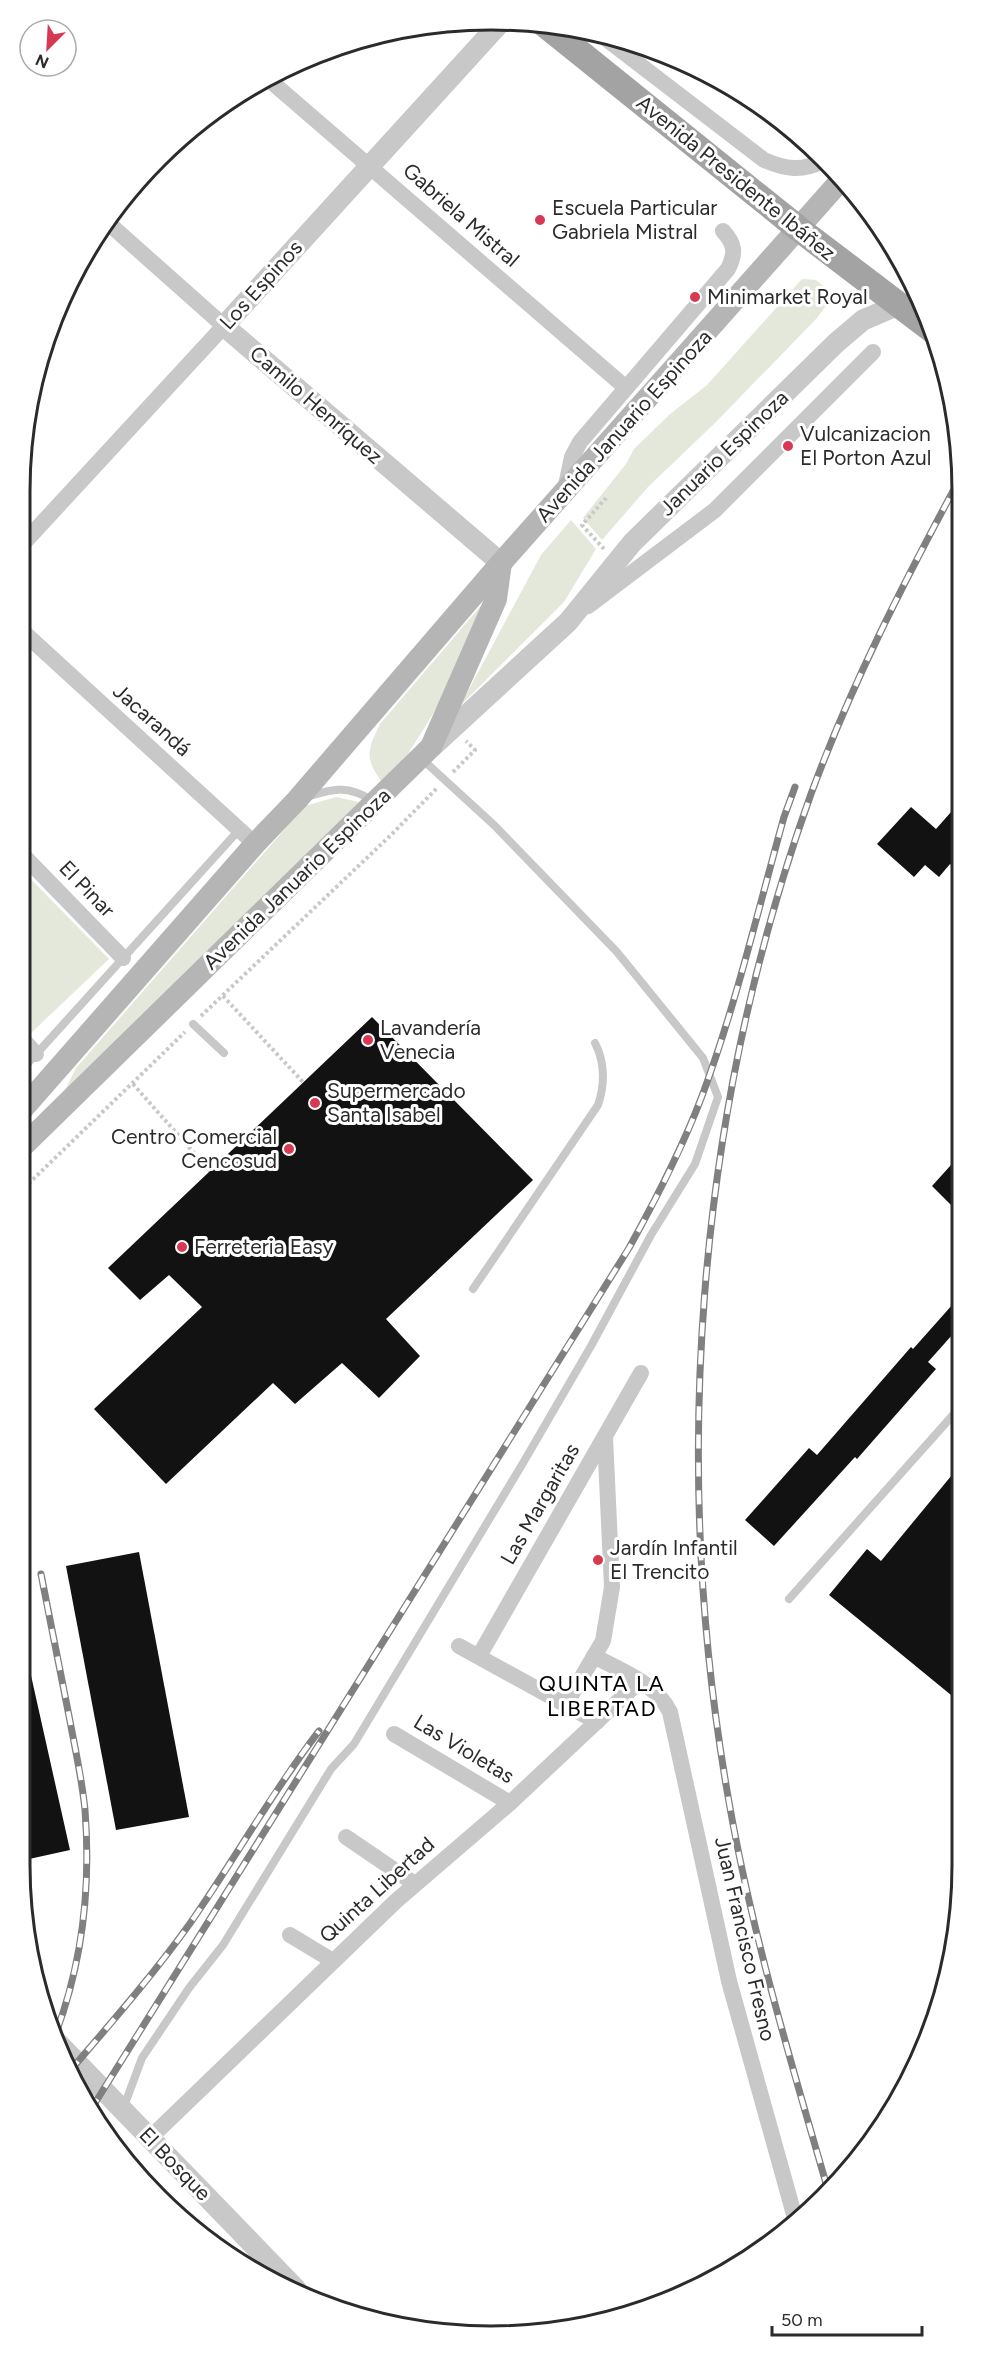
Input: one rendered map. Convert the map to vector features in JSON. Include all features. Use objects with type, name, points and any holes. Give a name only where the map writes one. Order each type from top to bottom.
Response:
[{"type":"main road","name":"Avenida Presidente Ibáñez","points":[[558,35],[799,229],[919,321]]},
{"type":"main road","name":"Avenida Januario Espinoza","points":[[30,1100],[247,837],[297,800],[501,563],[836,185]]},
{"type":"main road","name":"Avenida Januario Espinoza","points":[[30,1139],[426,752],[496,599],[501,563]]},
{"type":"street","name":"Los Espinos","points":[[30,536],[494,30]]},
{"type":"street","name":"Avenida Presidente Ibáñez","points":[[619,48],[764,159],[792,169],[807,168],[816,164]]},
{"type":"street","name":"Gabriela Mistral","points":[[275,85],[625,387]]},
{"type":"street","name":"Camilo Henríquez","points":[[113,227],[224,326],[501,563]]},
{"type":"street","points":[[565,491],[572,457],[580,441],[728,269],[734,259],[734,250],[731,239],[723,231]]},
{"type":"street","name":"Januario Espinoza","points":[[567,622],[632,543],[836,343],[863,320],[898,305]]},
{"type":"street","name":"Januario Espinoza","points":[[426,752],[567,622],[714,510],[873,352]]},
{"type":"street","name":"Jacarandá","points":[[30,638],[247,837]]},
{"type":"street","name":"El Pinar","points":[[30,862],[123,958]]},
{"type":"street","points":[[30,1047],[36,1054]]},
{"type":"street","name":"Las Margaritas","points":[[478,1656],[641,1373]]},
{"type":"street","points":[[566,1704],[603,1641],[612,1587],[605,1436]]},
{"type":"street","points":[[459,1646],[597,1722]]},
{"type":"street","name":"Juan Francisco Fresno","points":[[594,1656],[657,1693],[670,1712],[729,1981],[794,2213]]},
{"type":"street","name":"Quinta Libertad","points":[[150,2138],[415,1884],[510,1803],[640,1681]]},
{"type":"street","name":"Las Violetas","points":[[394,1734],[510,1803]]},
{"type":"street","points":[[346,1837],[415,1884]]},
{"type":"street","points":[[290,1935],[333,1961]]},
{"type":"street","name":"El Bosque","points":[[73,2059],[284,2276]]},
{"type":"lane","points":[[122,2109],[142,2058],[189,1988],[223,1945],[331,1769],[354,1744],[523,1463],[591,1346],[651,1235],[695,1164],[718,1097],[703,1058],[617,952],[494,825],[445,780],[426,752]]},
{"type":"lane","points":[[297,800],[332,790],[349,789],[360,792],[376,803]]},
{"type":"lane","points":[[30,1061],[123,958],[247,837]]},
{"type":"lane","points":[[193,1024],[224,1053]]},
{"type":"lane","points":[[473,1290],[598,1105],[601,1098],[603,1060],[595,1044]]},
{"type":"lane","points":[[789,1599],[952,1416]]},
{"type":"path","points":[[605,550],[582,525],[606,498]]},
{"type":"path","points":[[30,1182],[392,834],[475,750],[453,726]]},
{"type":"path","points":[[223,996],[303,1082]]},
{"type":"path","points":[[133,1084],[210,1171]]},
{"type":"shaded area","points":[[802,279],[816,280],[828,290],[827,304],[817,318],[716,422],[648,487],[602,540],[583,518],[626,464],[634,449],[669,415],[707,385]]},
{"type":"shaded area","points":[[571,520],[596,549],[564,602],[460,706],[541,555]]},
{"type":"shaded area","points":[[497,587],[441,701],[408,754],[381,781],[370,759],[373,740],[380,724]]},
{"type":"shaded area","points":[[336,797],[359,802],[64,1092],[76,1068],[305,806]]},
{"type":"shaded area","points":[[30,878],[109,959],[30,1032]]},
{"type":"building","points":[[911,807],[936,829],[952,811],[952,866],[950,864],[939,877],[925,865],[914,877],[877,844]]},
{"type":"building","points":[[372,1017],[533,1180],[386,1319],[420,1356],[379,1398],[342,1363],[295,1404],[273,1383],[166,1484],[94,1409],[202,1307],[169,1275],[140,1300],[108,1268]]},
{"type":"building","points":[[952,1164],[952,1204],[932,1186]]},
{"type":"building","points":[[952,1305],[952,1335],[928,1362],[936,1369],[857,1459],[855,1457],[774,1546],[745,1520],[809,1448],[817,1455],[911,1347],[913,1349]]},
{"type":"building","points":[[952,1475],[952,1696],[829,1595],[867,1549],[881,1561]]},
{"type":"building","points":[[139,1552],[189,1817],[116,1830],[66,1566]]},
{"type":"building","points":[[30,1671],[70,1850],[30,1859]]},
{"type":"railway","points":[[826,2182],[773,1998],[749,1900],[729,1802],[711,1676],[701,1549],[699,1421],[705,1293],[719,1165],[741,1039],[772,915],[811,794],[843,713],[899,595],[952,493]]},
{"type":"railway","points":[[96,2102],[629,1248],[649,1211],[686,1135],[714,1062],[736,992],[784,817],[795,787]]},
{"type":"railway","points":[[41,1574],[80,1775],[87,1839],[85,1897],[78,1955],[59,2025]]},
{"type":"railway","points":[[76,2064],[177,1941],[285,1778],[319,1731]]},
{"type":"place","name":"Escuela Particular Gabriela Mistral","points":[[540,220]]},
{"type":"place","name":"Minimarket Royal","points":[[695,297]]},
{"type":"place","name":"Vulcanizacion El Porton Azul","points":[[788,446]]},
{"type":"place","name":"Lavandería Venecia","points":[[368,1040]]},
{"type":"place","name":"Supermercado Santa Isabel","points":[[315,1103]]},
{"type":"place","name":"Centro Comercial Cencosud","points":[[289,1149]]},
{"type":"place","name":"Ferreteria Easy","points":[[182,1247]]},
{"type":"place","name":"Jardín Infantil El Trencito","points":[[598,1560]]},
{"type":"district","name":"QUINTA LA LIBERTAD","points":[[602,1696]]}]
